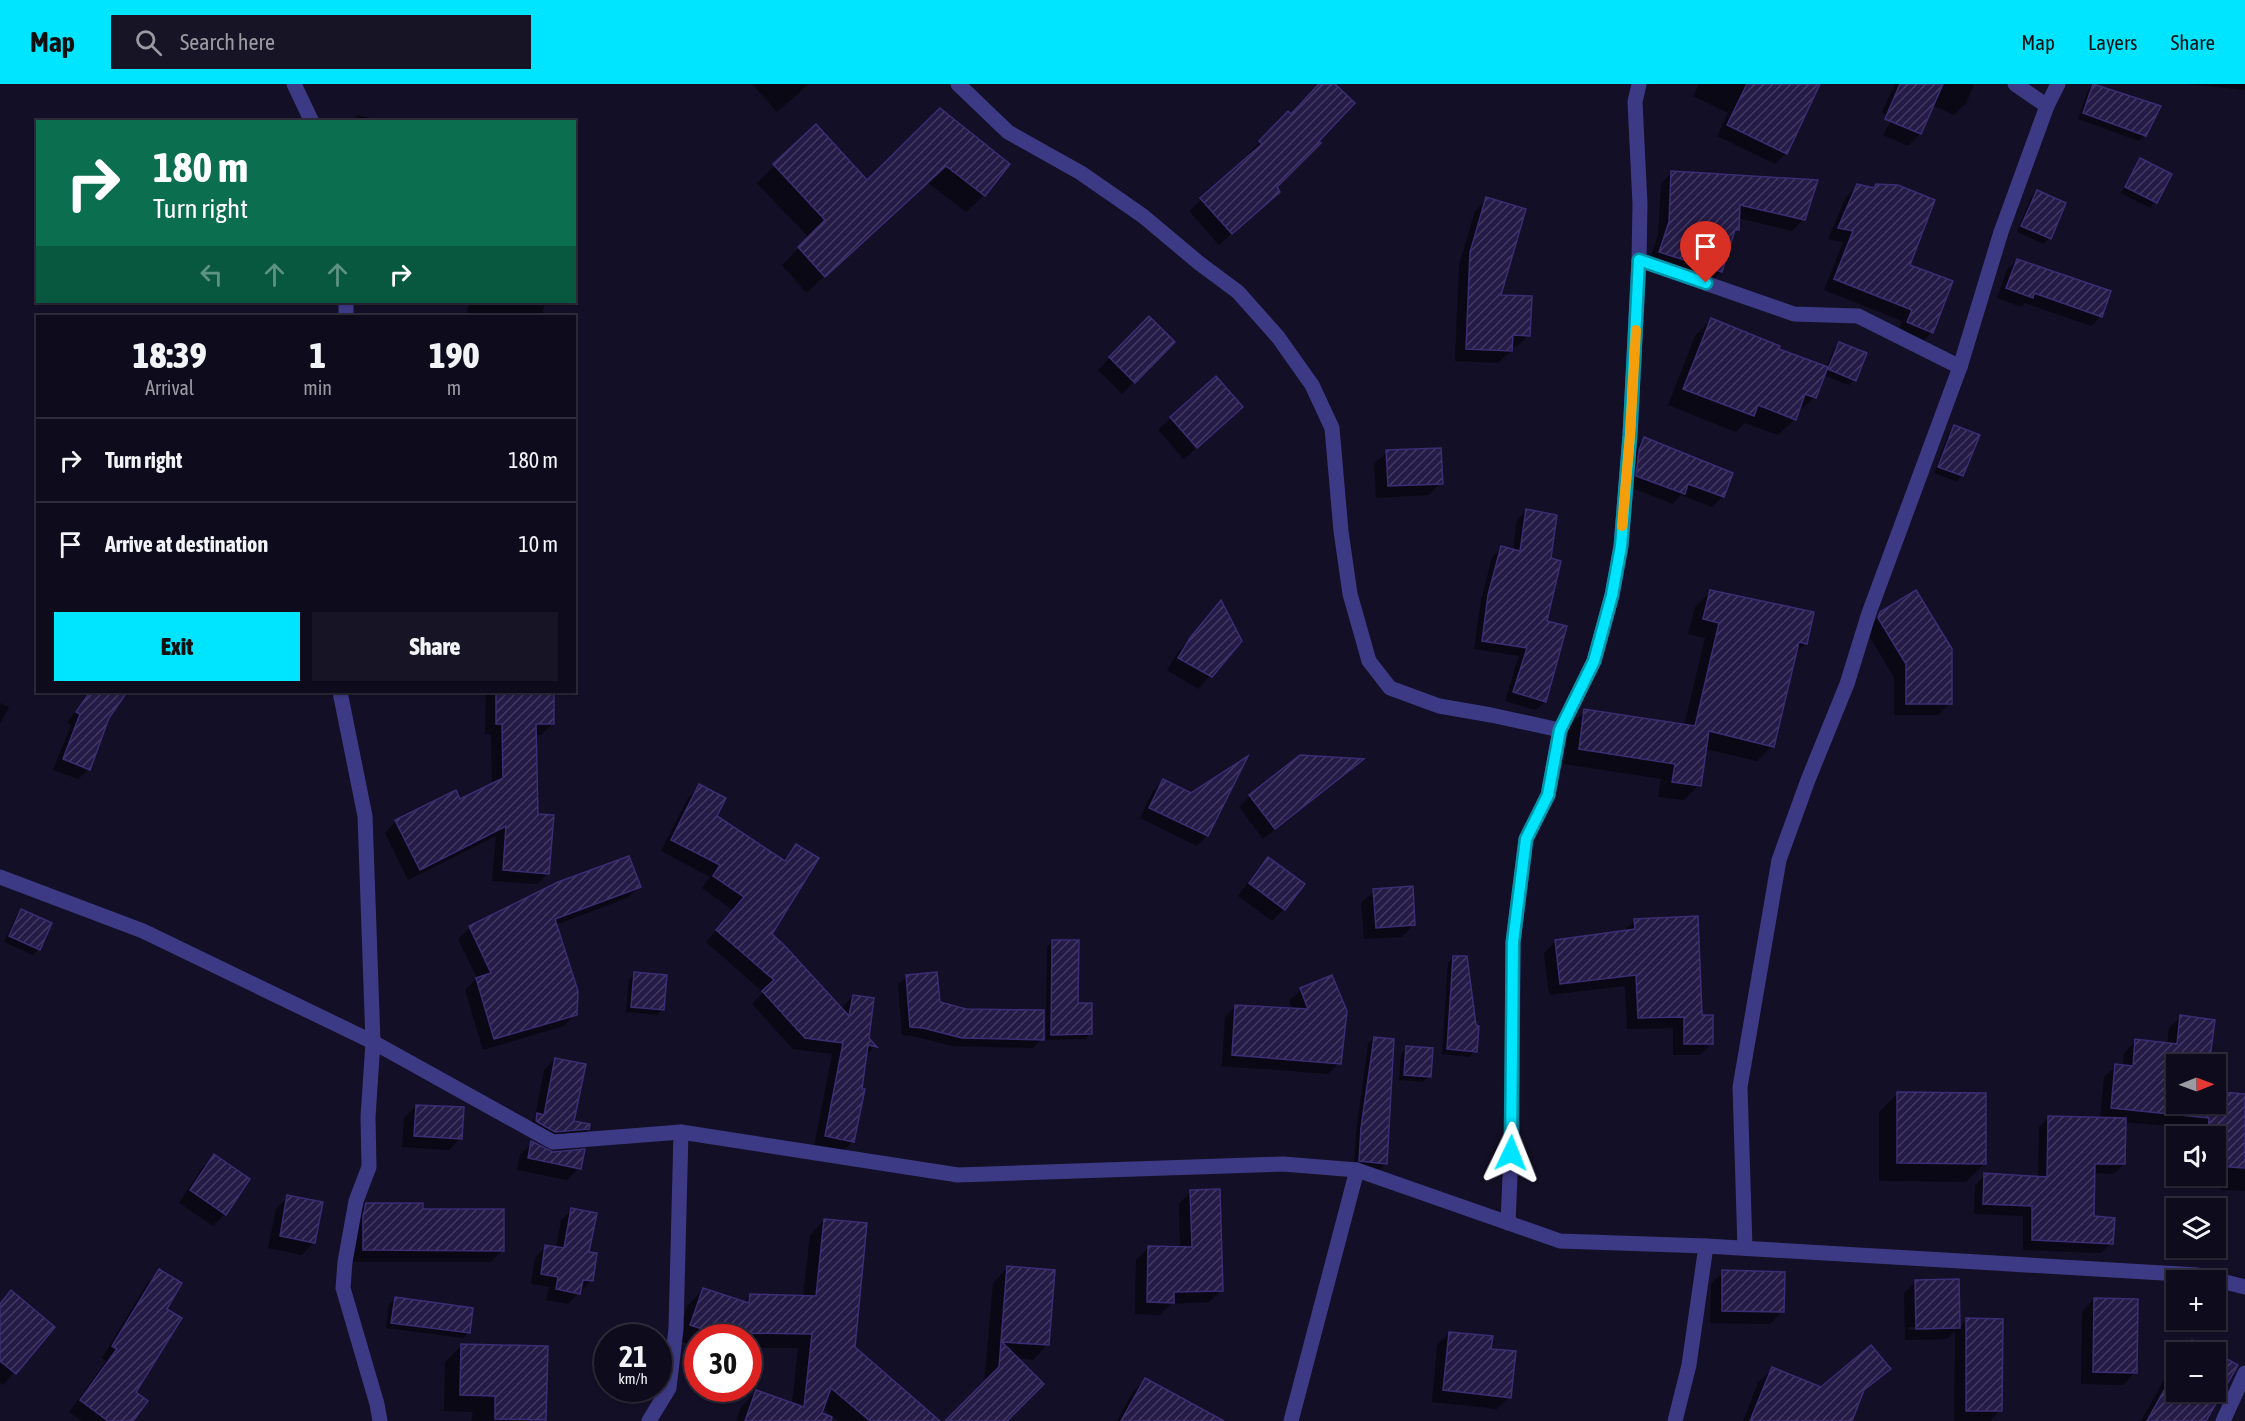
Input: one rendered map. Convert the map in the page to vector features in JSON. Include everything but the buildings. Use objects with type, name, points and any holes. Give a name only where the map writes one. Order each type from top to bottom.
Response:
[{"type":"street","points":[[294,84],[311,120]]},
{"type":"street","points":[[958,84],[1008,132],[1081,173],[1143,216],[1238,292],[1278,337],[1312,386],[1332,428],[1341,531],[1350,594],[1368,661],[1390,688],[1439,706],[1560,730]]},
{"type":"street","points":[[1508,1223],[1512,1130],[1513,942],[1526,839],[1548,795],[1560,730],[1594,661],[1612,595],[1621,546],[1630,435],[1639,260],[1640,204],[1635,102],[1639,84]]},
{"type":"street","points":[[2015,84],[2047,106]]},
{"type":"street","points":[[1745,1248],[1740,1087],[1779,860],[1846,684],[1869,613],[1960,367],[2001,232],[2047,106],[2058,84]]},
{"type":"street","points":[[1639,260],[1794,314],[1858,316],[1960,367]]},
{"type":"street","points":[[340,693],[365,816],[373,1042],[368,1117],[369,1167],[356,1201],[345,1262],[343,1288],[380,1421]]},
{"type":"street","points":[[0,877],[143,931],[373,1042],[553,1142],[681,1132],[958,1175],[1283,1164],[1357,1170],[1560,1241],[1745,1248],[2197,1275],[2245,1287]]},
{"type":"street","points":[[649,1421],[669,1388],[676,1329],[681,1132]]},
{"type":"street","points":[[1291,1421],[1357,1170]]},
{"type":"street","points":[[1675,1421],[1689,1365],[1706,1246]]},
{"type":"street","points":[[2223,1421],[2245,1373]]},
{"type":"slow traffic","points":[[1622,526],[1636,330]]},
{"type":"route","points":[[1511,1153],[1513,942],[1526,839],[1548,795],[1560,730],[1594,661],[1612,595],[1621,546],[1630,435],[1639,260],[1706,283]]}]
